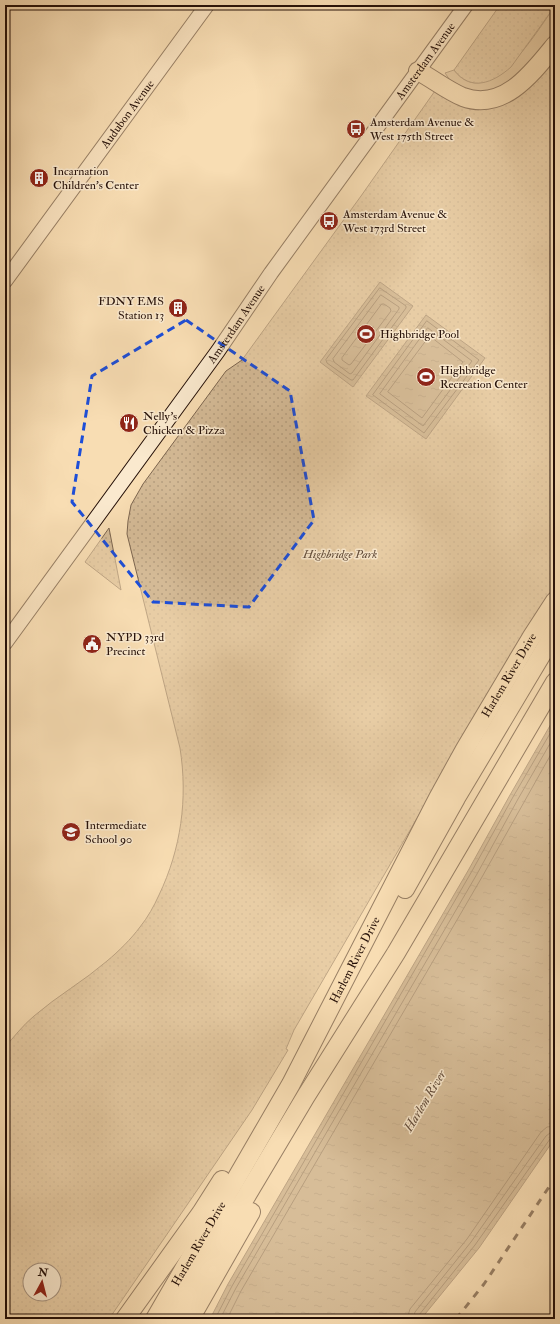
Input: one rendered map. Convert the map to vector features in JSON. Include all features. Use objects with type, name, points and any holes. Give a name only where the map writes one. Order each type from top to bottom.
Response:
[{"type":"highway","points":[[418,71],[462,96],[474,100],[490,99],[504,94],[517,86],[539,65],[555,45]]},
{"type":"highway","name":"Harlem River Drive","points":[[155,1319],[291,1084],[438,798],[465,749],[531,638],[555,601]]},
{"type":"highway","points":[[341,987],[383,931],[437,830],[555,632]]},
{"type":"highway","points":[[366,1001],[388,947],[442,846],[555,656]]},
{"type":"highway","name":"Harlem River Drive","points":[[173,1319],[330,1057],[396,953],[555,682]]},
{"type":"highway","points":[[190,1319],[314,1099],[330,1057]]},
{"type":"highway","points":[[125,1319],[204,1207],[259,1118],[291,1084]]},
{"type":"main road","name":"Audubon Avenue","points":[[5,281],[207,5]]},
{"type":"main road","name":"Amsterdam Avenue","points":[[5,643],[466,5]]},
{"type":"highlighted area","points":[[186,320],[290,391],[314,520],[249,607],[153,602],[72,502],[92,376]]},
{"type":"green space","points":[[500,5],[555,6],[511,67],[490,81],[475,83],[468,81],[454,70]]},
{"type":"green space","points":[[555,6],[555,35],[527,70],[504,88],[484,94],[466,92],[452,83],[445,73],[454,70],[467,81],[482,82],[496,76],[524,49]]},
{"type":"green space","name":"Highbridge Park","points":[[555,53],[555,588],[481,708],[294,1030],[286,1049],[288,1050],[252,1110],[109,1319],[5,1319],[5,1047],[30,1020],[98,968],[120,949],[146,919],[167,878],[173,860],[181,823],[183,786],[180,748],[127,534],[131,505],[143,484],[226,371],[242,360],[437,88],[478,105]]},
{"type":"green space","points":[[109,528],[121,590],[85,562]]},
{"type":"water","name":"Highbridge Pool","points":[[380,282],[413,306],[353,387],[320,362]]},
{"type":"water","name":"Highbridge Recreation Center","points":[[426,315],[485,358],[426,439],[366,396]]},
{"type":"water","name":"Harlem River","points":[[555,717],[555,1138],[479,1248],[421,1319],[210,1319],[228,1284],[469,869]]},
{"type":"railway","points":[[456,1319],[484,1284],[555,1178]]},
{"type":"place","name":"Amsterdam Avenue & West 175th Street","points":[[356,129]]},
{"type":"place","name":"Incarnation Children's Center","points":[[39,178]]},
{"type":"place","name":"Amsterdam Avenue & West 173rd Street","points":[[329,221]]},
{"type":"place","name":"FDNY EMS Station 13","points":[[178,308]]},
{"type":"place","name":"Highbridge Pool","points":[[366,334]]},
{"type":"place","name":"Highbridge Recreation Center","points":[[426,377]]},
{"type":"place","name":"Nelly’s Chicken & Pizza","points":[[129,423]]},
{"type":"place","name":"NYPD 33rd Precinct","points":[[92,644]]},
{"type":"place","name":"Intermediate School 90","points":[[71,832]]}]
